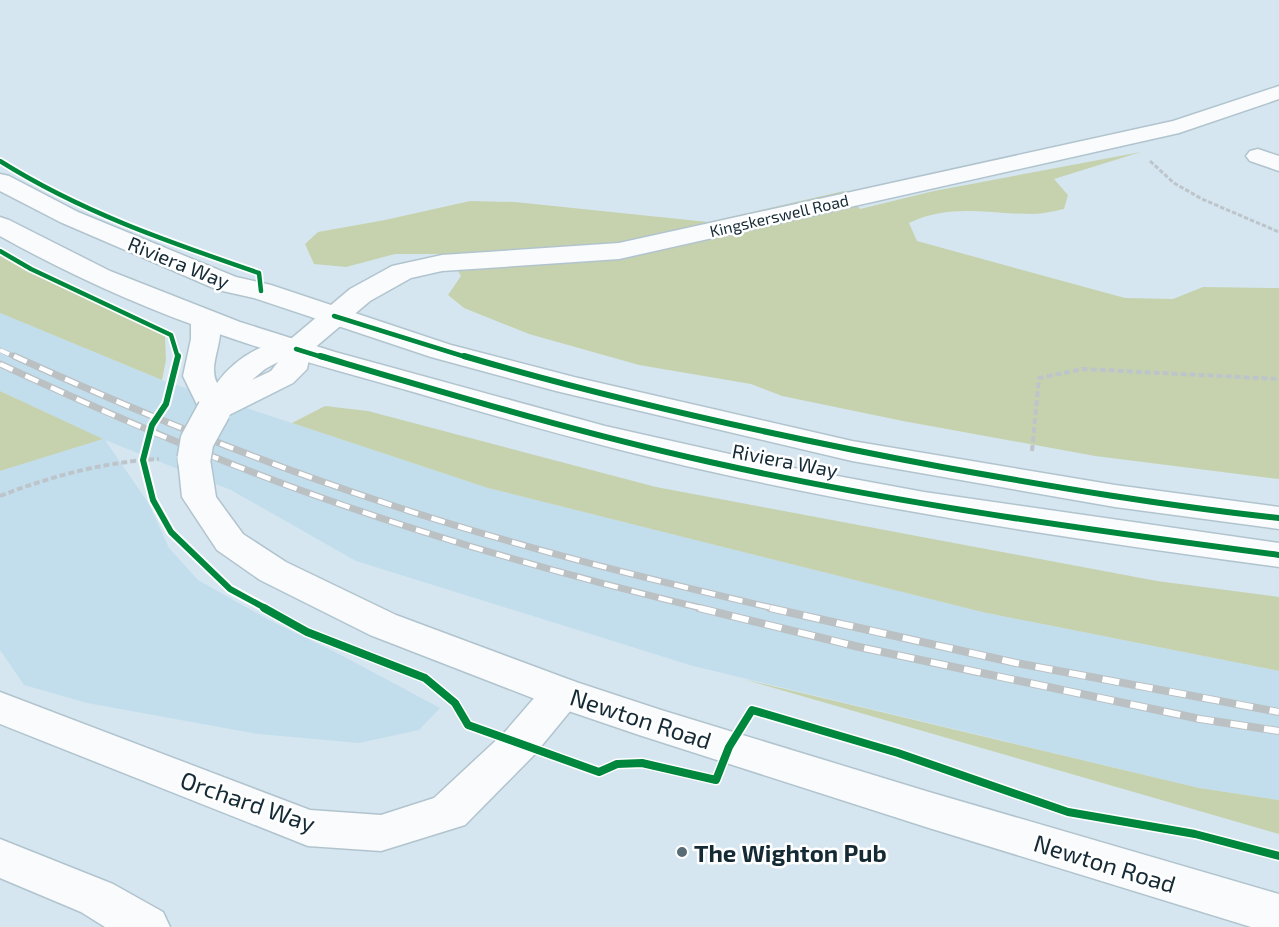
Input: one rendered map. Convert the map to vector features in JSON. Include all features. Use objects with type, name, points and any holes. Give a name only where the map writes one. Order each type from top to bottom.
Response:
[{"type":"street","name":"Kingskerswell Road","points":[[315,333],[360,295],[402,272],[442,263],[619,251],[1179,126],[1279,92]]},
{"type":"street","name":"Riviera Way","points":[[0,181],[69,217],[228,284],[239,306],[571,428],[712,462],[952,507],[1094,530],[1279,555]]},
{"type":"street","name":"Riviera Way","points":[[0,225],[62,258],[205,320],[441,351],[555,382],[852,451],[1115,496],[1279,518]]},
{"type":"street","points":[[205,320],[206,339],[198,376],[214,410],[282,377],[292,369],[315,333]]},
{"type":"street","name":"Newton Road","points":[[214,410],[197,441],[193,468],[199,497],[230,542],[273,571],[383,625],[562,693],[928,810],[1279,915]]},
{"type":"street","name":"Orchard Way","points":[[0,707],[308,828],[381,833],[449,812],[519,744],[562,693]]},
{"type":"street","points":[[0,858],[97,898],[146,927]]},
{"type":"path","points":[[1148,159],[1174,183],[1191,194],[1279,232]]},
{"type":"path","points":[[1032,458],[1039,378],[1083,369],[1279,379]]},
{"type":"path","points":[[0,496],[46,477],[144,456],[145,470]]},
{"type":"shaded area","points":[[0,313],[162,380],[488,488],[982,612],[1279,671],[1279,800],[1199,788],[693,666],[356,561],[231,490],[105,440],[149,504],[169,548],[198,580],[269,620],[341,655],[440,708],[419,730],[359,743],[258,734],[87,703],[24,685],[0,650],[0,471],[102,439],[0,391]]},
{"type":"green space","points":[[1141,152],[1054,179],[1068,195],[1064,209],[1032,214],[955,211],[940,213],[909,223],[917,241],[1125,298],[1173,299],[1203,287],[1279,288],[1279,479],[1095,456],[782,396],[751,384],[639,365],[529,334],[464,308],[448,295],[461,276],[448,254],[395,254],[346,267],[314,264],[305,244],[318,232],[470,201],[515,202],[708,222],[844,191],[860,209],[934,191]]},
{"type":"green space","points":[[0,255],[28,271],[165,336],[166,360],[162,380],[0,313]]},
{"type":"green space","points":[[0,391],[103,439],[0,471]]},
{"type":"green space","points":[[325,406],[368,411],[656,487],[1157,581],[1279,597],[1279,671],[982,612],[488,488],[292,423]]},
{"type":"green space","points":[[743,679],[1199,788],[1279,800],[1279,834]]},
{"type":"railway","points":[[0,350],[17,358]]},
{"type":"railway","points":[[14,356],[195,433],[286,469],[379,501],[577,560],[777,609]]},
{"type":"railway","points":[[0,364],[164,437],[331,501],[516,560],[705,609]]},
{"type":"railway","points":[[699,608],[859,647],[1200,719],[1279,731]]},
{"type":"railway","points":[[770,608],[1016,663],[1279,712]]},
{"type":"cycle path","points":[[0,161],[30,180],[93,212],[259,273],[261,291]]},
{"type":"cycle path","points":[[0,251],[31,269],[171,335],[178,357],[166,404],[152,425],[143,460],[153,500],[171,532],[230,589],[307,632],[425,678],[455,703],[468,725],[599,772],[617,764],[642,763],[716,780],[729,747],[752,710],[898,753],[1068,812],[1195,834],[1279,856]]},
{"type":"cycle path","points":[[334,316],[572,386],[733,425],[976,473],[1203,509],[1279,518]]},
{"type":"cycle path","points":[[296,349],[554,423],[658,450],[781,477],[923,503],[1136,536],[1279,555]]},
{"type":"place","name":"The Wighton Pub","points":[[682,852]]}]
